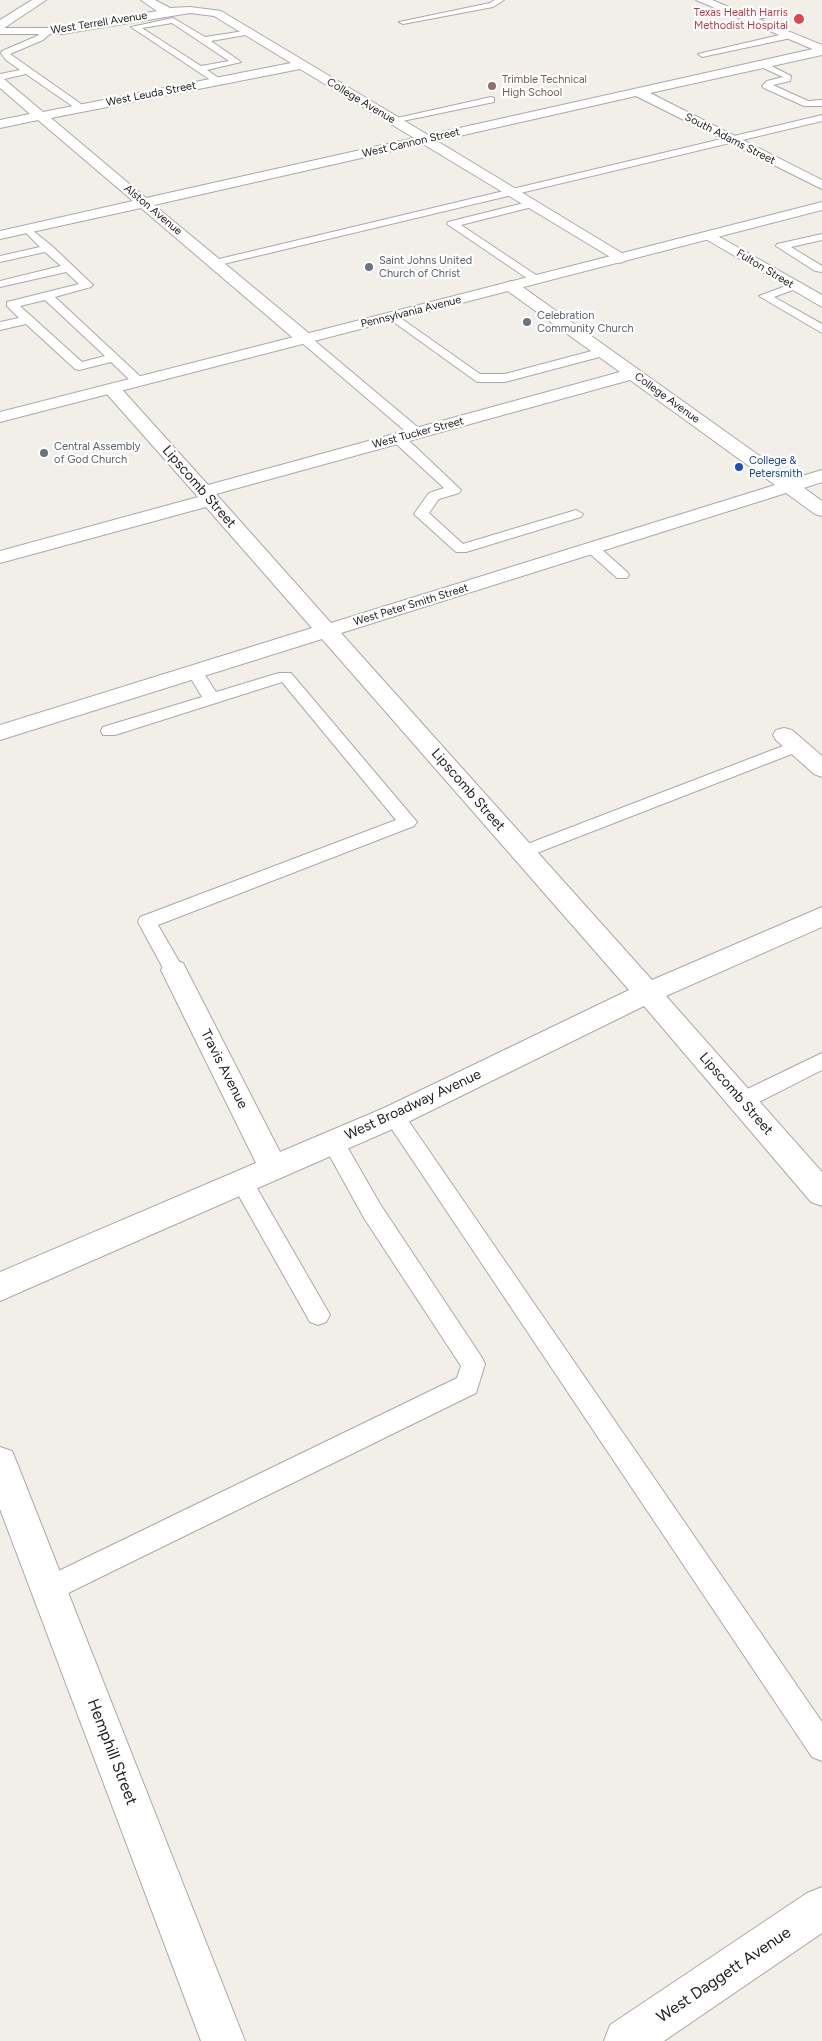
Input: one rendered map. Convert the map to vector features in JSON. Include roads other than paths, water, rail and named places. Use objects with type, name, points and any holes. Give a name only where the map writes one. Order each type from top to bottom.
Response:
[{"type":"street","points":[[0,25],[40,0]]},
{"type":"street","points":[[147,0],[168,12]]},
{"type":"street","points":[[702,0],[822,50]]},
{"type":"street","name":"College Avenue","points":[[168,12],[190,10],[216,13],[620,258]]},
{"type":"street","name":"West Terrell Avenue","points":[[0,31],[48,32],[168,12]]},
{"type":"street","name":"West Cannon Street","points":[[0,234],[822,50]]},
{"type":"street","name":"West Leuda Street","points":[[0,124],[302,65]]},
{"type":"street","name":"Alston Avenue","points":[[0,82],[306,339]]},
{"type":"street","name":"South Adams Street","points":[[637,92],[822,185]]},
{"type":"street","name":"Pennsylvania Avenue","points":[[0,417],[822,206]]},
{"type":"street","name":"Fulton Street","points":[[709,235],[822,302]]},
{"type":"street","name":"College Avenue","points":[[511,286],[822,510]]},
{"type":"street","name":"West Tucker Street","points":[[0,558],[398,438],[633,374]]},
{"type":"street","name":"Lipscomb Street","points":[[112,388],[822,1193]]},
{"type":"street","name":"West Peter Smith Street","points":[[0,732],[593,549],[822,476]]},
{"type":"street","points":[[790,740],[822,769]]},
{"type":"street","name":"West Broadway Avenue","points":[[0,1288],[394,1116],[647,993],[822,916]]},
{"type":"street","name":"Travis Avenue","points":[[174,970],[273,1168]]},
{"type":"street","name":"Hemphill Street","points":[[0,1463],[223,2041]]},
{"type":"street","name":"West Daggett Avenue","points":[[626,2041],[822,1908]]},
{"type":"lane","points":[[403,22],[493,5],[500,0]]},
{"type":"lane","points":[[748,19],[770,14]]},
{"type":"lane","points":[[199,69],[237,62],[173,20],[135,27],[199,69],[218,81]]},
{"type":"lane","points":[[48,32],[40,38],[5,53],[27,71],[81,108]]},
{"type":"lane","points":[[204,40],[248,32]]},
{"type":"lane","points":[[702,54],[788,36]]},
{"type":"lane","points":[[762,64],[787,76],[787,79],[770,83],[767,86],[807,104],[822,103]]},
{"type":"lane","points":[[0,76],[27,71]]},
{"type":"lane","points":[[393,120],[490,100]]},
{"type":"lane","points":[[215,263],[822,118]]},
{"type":"lane","points":[[532,204],[452,224],[535,280]]},
{"type":"lane","points":[[27,229],[87,285],[11,304],[26,320],[79,366],[114,358]]},
{"type":"lane","points":[[820,269],[781,246],[822,237]]},
{"type":"lane","points":[[0,259],[48,248]]},
{"type":"lane","points":[[0,284],[68,268]]},
{"type":"lane","points":[[820,269],[788,282],[765,296],[822,329]]},
{"type":"lane","points":[[47,296],[139,382]]},
{"type":"lane","points":[[392,316],[477,378],[505,378],[602,352]]},
{"type":"lane","points":[[0,326],[26,320]]},
{"type":"lane","points":[[306,339],[416,433]]},
{"type":"lane","points":[[398,438],[454,490],[434,496],[421,514],[461,549],[576,514]]},
{"type":"lane","points":[[593,549],[622,575]]},
{"type":"lane","points":[[195,672],[212,699]]},
{"type":"lane","points":[[109,731],[285,676],[408,822],[147,922],[174,970]]},
{"type":"lane","points":[[523,852],[790,740]]},
{"type":"lane","points":[[742,1101],[822,1061]]},
{"type":"lane","points":[[394,1116],[822,1747]]},
{"type":"lane","points":[[49,1589],[431,1404],[467,1384],[472,1364],[372,1211],[333,1142]]},
{"type":"lane","points":[[242,1182],[318,1315]]},
{"type":"place","name":"Texas Health Harris Methodist Hospital","points":[[799,19]]},
{"type":"place","name":"Trimble Technical High School","points":[[492,86]]},
{"type":"place","name":"Saint Johns United Church of Christ","points":[[369,267]]},
{"type":"place","name":"Celebration Community Church","points":[[527,322]]},
{"type":"place","name":"Central Assembly of God Church","points":[[44,453]]},
{"type":"place","name":"College & Petersmith","points":[[739,467]]}]
